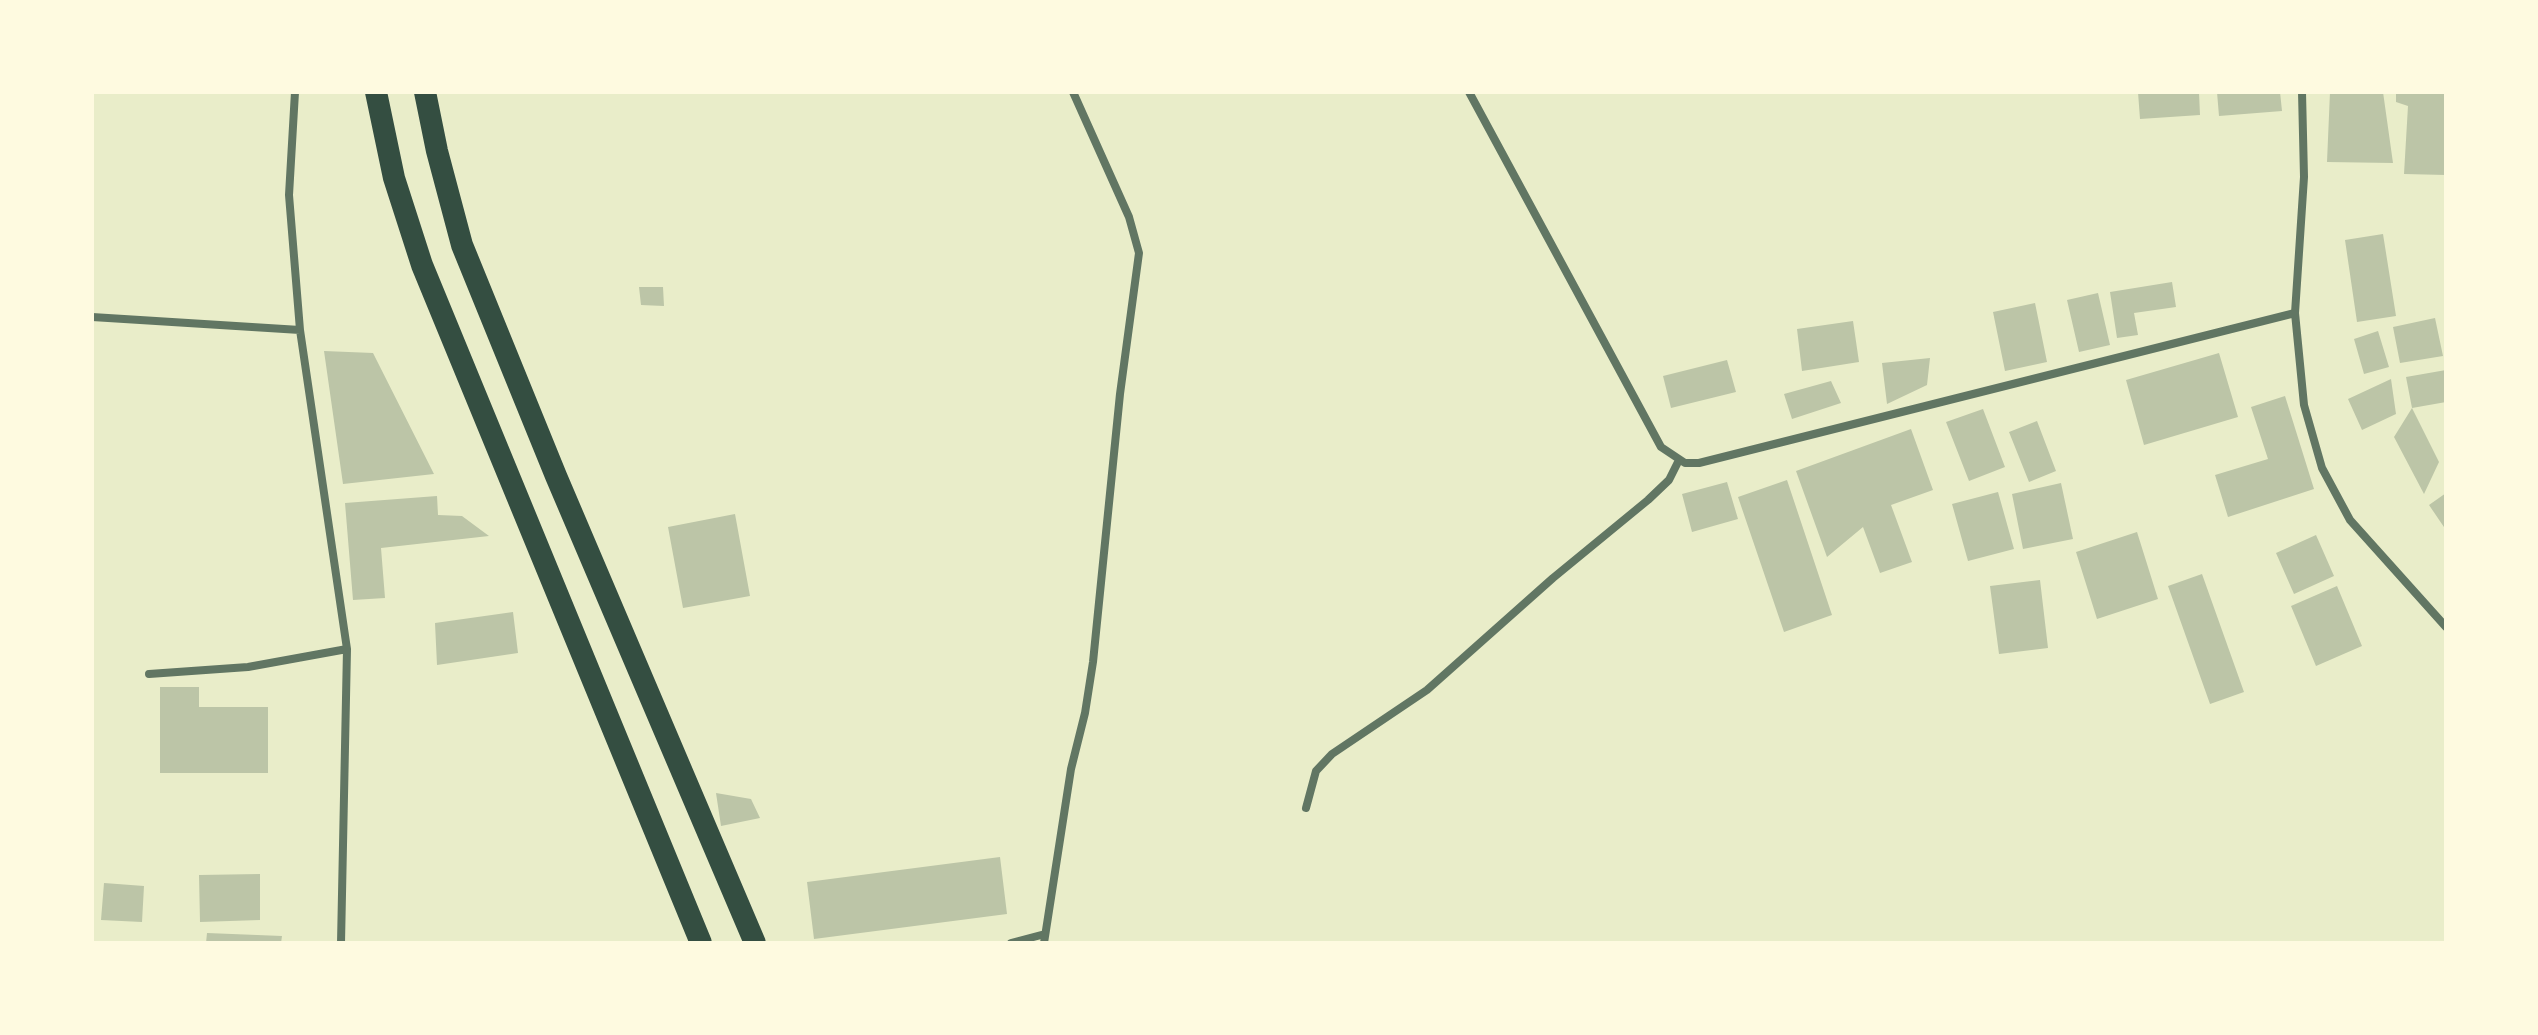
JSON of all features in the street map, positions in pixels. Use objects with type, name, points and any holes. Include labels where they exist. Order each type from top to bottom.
[{"type":"highway","points":[[376,92],[394,178],[422,265],[701,943]]},
{"type":"highway","points":[[425,92],[462,245],[556,476],[755,943]]},
{"type":"street","points":[[295,92],[289,195],[300,330],[347,649],[341,943]]},
{"type":"street","points":[[1011,943],[1045,939],[1071,769],[1085,713],[1093,662],[1120,394],[1139,253],[1129,217],[1073,92]]},
{"type":"street","points":[[1469,92],[1661,447],[1685,463],[1699,463],[2295,313]]},
{"type":"street","points":[[2302,92],[2304,177],[2295,313],[2304,405],[2322,468],[2350,520],[2446,627]]},
{"type":"street","points":[[92,317],[300,330]]},
{"type":"street","points":[[1306,808],[1316,771],[1332,754],[1427,690],[1553,578],[1648,500],[1669,480],[1679,460]]},
{"type":"street","points":[[149,674],[248,667],[347,649]]},
{"type":"building","points":[[2138,92],[2199,92],[2200,115],[2140,119]]},
{"type":"building","points":[[2217,92],[2280,92],[2282,111],[2219,116]]},
{"type":"building","points":[[2330,92],[2383,92],[2393,163],[2327,162]]},
{"type":"building","points":[[2396,92],[2446,92],[2446,175],[2404,174],[2408,106],[2396,102]]},
{"type":"building","points":[[2383,234],[2396,316],[2357,322],[2345,240]]},
{"type":"building","points":[[2172,282],[2176,307],[2134,313],[2138,335],[2117,338],[2110,292]]},
{"type":"building","points":[[639,287],[663,287],[664,306],[641,305]]},
{"type":"building","points":[[2098,293],[2110,345],[2079,352],[2067,300]]},
{"type":"building","points":[[2035,303],[2047,362],[2005,371],[1993,312]]},
{"type":"building","points":[[2435,318],[2443,356],[2400,363],[2393,327]]},
{"type":"building","points":[[1853,321],[1859,362],[1802,371],[1797,329]]},
{"type":"building","points":[[2378,331],[2389,367],[2364,374],[2354,339]]},
{"type":"building","points":[[324,351],[373,353],[434,474],[343,484]]},
{"type":"building","points":[[2219,353],[2238,417],[2144,445],[2126,380]]},
{"type":"building","points":[[1930,358],[1927,385],[1887,404],[1882,363]]},
{"type":"building","points":[[1727,360],[1736,392],[1671,408],[1663,376]]},
{"type":"building","points":[[2446,370],[2446,402],[2412,408],[2406,377]]},
{"type":"building","points":[[2391,379],[2396,414],[2362,430],[2348,399]]},
{"type":"building","points":[[1831,381],[1841,403],[1792,419],[1784,394]]},
{"type":"building","points":[[2285,396],[2314,489],[2228,517],[2215,475],[2268,459],[2251,407]]},
{"type":"building","points":[[2412,408],[2439,462],[2424,494],[2394,437]]},
{"type":"building","points":[[1983,409],[2005,467],[1969,481],[1946,422]]},
{"type":"building","points":[[2037,421],[2056,471],[2029,482],[2009,432]]},
{"type":"building","points":[[1911,429],[1933,490],[1891,505],[1912,562],[1880,573],[1863,527],[1827,557],[1796,471]]},
{"type":"building","points":[[1787,480],[1832,615],[1784,632],[1738,497]]},
{"type":"building","points":[[1727,482],[1738,519],[1692,532],[1682,494]]},
{"type":"building","points":[[2061,483],[2073,539],[2023,549],[2012,494]]},
{"type":"building","points":[[1998,492],[2014,549],[1968,561],[1952,504]]},
{"type":"building","points":[[2446,493],[2446,530],[2429,505]]},
{"type":"building","points":[[437,496],[438,515],[462,516],[489,536],[381,548],[385,598],[353,600],[345,503]]},
{"type":"building","points":[[735,514],[750,596],[683,608],[668,527]]},
{"type":"building","points":[[2137,532],[2158,599],[2097,619],[2076,552]]},
{"type":"building","points":[[2316,535],[2334,576],[2294,594],[2276,553]]},
{"type":"building","points":[[2202,574],[2244,692],[2210,704],[2168,586]]},
{"type":"building","points":[[2040,580],[2048,648],[1999,654],[1990,586]]},
{"type":"building","points":[[2337,586],[2362,646],[2316,666],[2291,606]]},
{"type":"building","points":[[513,612],[518,653],[437,665],[435,623]]},
{"type":"building","points":[[160,687],[199,687],[199,707],[268,707],[268,773],[160,773]]},
{"type":"building","points":[[716,793],[751,799],[760,818],[721,826]]},
{"type":"building","points":[[1000,857],[1007,914],[814,939],[807,882]]},
{"type":"building","points":[[260,874],[260,920],[200,922],[199,875]]},
{"type":"building","points":[[104,883],[144,886],[142,922],[101,920]]},
{"type":"building","points":[[207,933],[282,936],[281,943],[206,943]]}]
